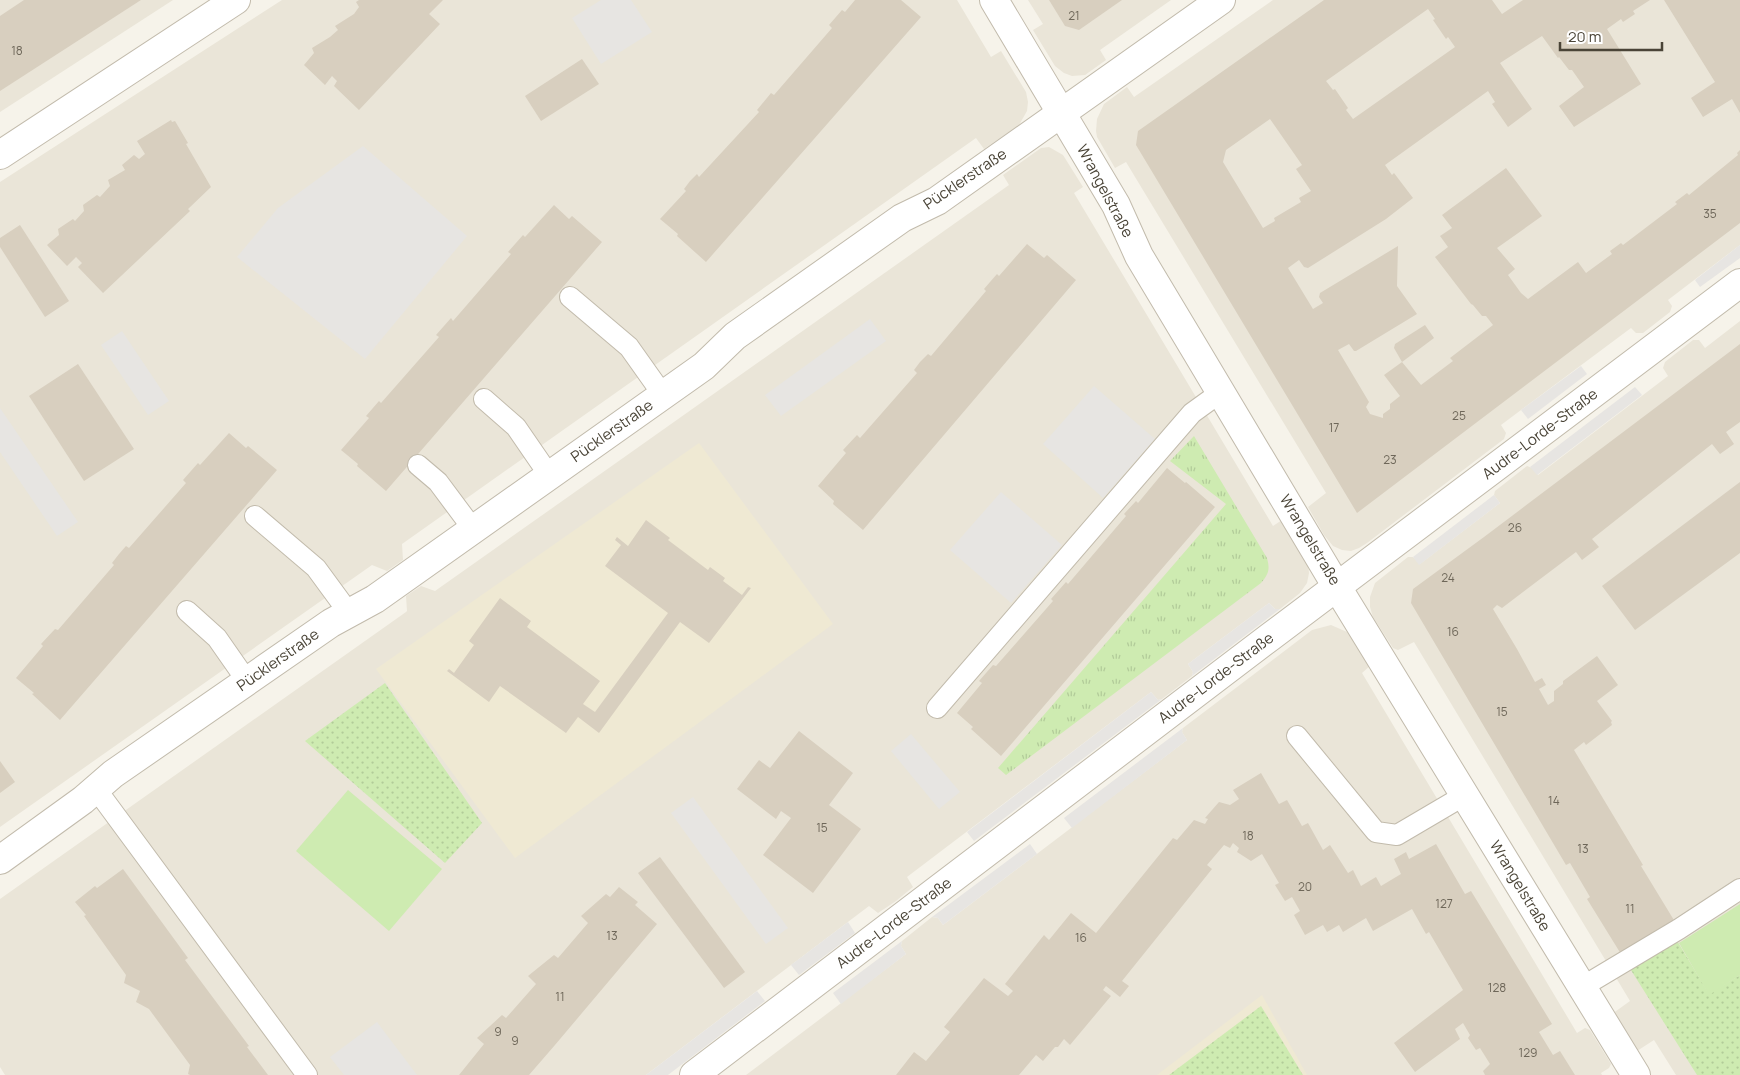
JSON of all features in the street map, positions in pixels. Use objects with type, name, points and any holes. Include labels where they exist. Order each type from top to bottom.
[{"type":"street","points":[[0,155],[236,0]]},
{"type":"street","name":"Wrangelstraße","points":[[994,0],[1116,205],[1139,256],[1220,392],[1337,587],[1636,1075]]},
{"type":"street","name":"Pücklerstraße","points":[[0,860],[83,800],[113,774],[331,623],[375,599],[704,366],[735,336],[791,296],[902,218],[937,201],[1221,0]]},
{"type":"street","name":"Audre-Lorde-Straße","points":[[694,1075],[1740,283]]},
{"type":"lane","points":[[570,297],[629,347],[663,395]]},
{"type":"lane","points":[[936,708],[1192,413],[1220,392]]},
{"type":"lane","points":[[484,399],[516,427],[549,475]]},
{"type":"lane","points":[[418,465],[438,482],[473,529]]},
{"type":"lane","points":[[256,516],[316,568],[349,613]]},
{"type":"lane","points":[[187,611],[217,638],[247,681]]},
{"type":"lane","points":[[1297,736],[1376,832],[1397,835],[1465,795]]},
{"type":"lane","points":[[96,789],[307,1075]]},
{"type":"lane","points":[[1582,987],[1740,890]]},
{"type":"shaded area","points":[[0,0],[173,0],[0,112]]},
{"type":"shaded area","points":[[282,0],[957,0],[991,57],[1001,51],[1026,92],[1027,111],[1019,125],[984,149],[976,138],[402,544],[403,560],[387,571],[372,565],[0,827],[0,182]]},
{"type":"shaded area","points":[[601,0],[631,0],[652,32],[601,64],[572,18]]},
{"type":"shaded area","points":[[1028,0],[1171,0],[1100,50],[1106,60],[1085,75],[1072,76],[1055,66],[1033,30],[1043,24]]},
{"type":"shaded area","points":[[1273,0],[1740,0],[1740,245],[1668,300],[1672,306],[1670,312],[1643,333],[1636,333],[1631,328],[1501,425],[1506,433],[1504,439],[1367,543],[1351,551],[1333,546],[1324,535],[1308,507],[1326,493],[1126,162],[1115,168],[1097,137],[1096,131],[1097,119],[1104,104],[1127,87],[1134,97]]},
{"type":"shaded area","points":[[363,146],[467,236],[365,359],[237,257],[278,208]]},
{"type":"shaded area","points":[[1049,147],[1063,155],[1083,187],[1074,193],[1273,526],[1282,520],[1308,563],[1307,583],[1300,593],[1280,609],[1275,609],[1269,603],[1188,664],[1193,672],[1192,676],[1162,699],[1158,700],[1151,692],[907,877],[913,887],[896,901],[878,913],[869,906],[646,1075],[5,1075],[0,1067],[0,899],[406,612],[406,596],[421,586],[435,591],[1009,185],[1003,175],[1041,148]]},
{"type":"shaded area","points":[[1740,245],[1740,258],[1700,287],[1695,280]]},
{"type":"shaded area","points":[[870,319],[886,341],[781,416],[765,395]]},
{"type":"shaded area","points":[[1740,321],[1740,1075],[1676,1075],[1654,1040],[1637,1051],[1612,1014],[1630,1001],[1414,642],[1398,650],[1393,648],[1373,617],[1370,597],[1375,583],[1408,557],[1413,557],[1420,564],[1500,503],[1494,495],[1495,491],[1527,466],[1532,468],[1538,475],[1668,376],[1663,368],[1665,362],[1693,340],[1699,340],[1705,348]]},
{"type":"shaded area","points":[[122,331],[169,401],[148,415],[101,345]]},
{"type":"shaded area","points":[[1581,366],[1587,374],[1528,419],[1521,410]]},
{"type":"shaded area","points":[[1094,386],[1155,439],[1103,498],[1043,444]]},
{"type":"shaded area","points":[[1635,387],[1642,395],[1537,475],[1530,467]]},
{"type":"shaded area","points":[[0,408],[78,522],[57,536],[0,452]]},
{"type":"shaded area","points":[[699,443],[833,624],[515,858],[376,669]]},
{"type":"shaded area","points":[[1001,492],[1062,545],[1011,603],[950,550]]},
{"type":"shaded area","points":[[1494,495],[1500,503],[1419,565],[1413,557]]},
{"type":"shaded area","points":[[1269,603],[1275,609],[1280,609],[1192,676],[1193,672],[1188,664]]},
{"type":"shaded area","points":[[1331,625],[1347,632],[1371,665],[1362,673],[1577,1033],[1585,1028],[1590,1030],[1611,1064],[1609,1068],[1601,1073],[1602,1075],[746,1075],[906,954],[901,946],[902,941],[932,917],[938,918],[943,925],[1187,740],[1182,732],[1183,728],[1312,630]]},
{"type":"shaded area","points":[[1151,692],[1158,700],[1162,699],[974,841],[967,832]]},
{"type":"shaded area","points":[[1183,728],[1182,732],[1187,740],[1072,828],[1064,818]]},
{"type":"shaded area","points":[[911,734],[960,792],[939,809],[891,751]]},
{"type":"shaded area","points":[[693,797],[788,928],[766,944],[671,813]]},
{"type":"shaded area","points":[[1030,844],[1037,854],[943,925],[938,918],[932,917]]},
{"type":"shaded area","points":[[848,922],[855,933],[799,975],[791,965]]},
{"type":"shaded area","points":[[902,941],[901,946],[906,954],[841,1004],[833,993]]},
{"type":"shaded area","points":[[757,991],[765,1001],[668,1075],[646,1075]]},
{"type":"shaded area","points":[[1262,995],[1307,1075],[1157,1075]]},
{"type":"shaded area","points":[[377,1022],[417,1075],[344,1075],[330,1057]]},
{"type":"green space","points":[[1194,436],[1267,558],[1269,568],[1266,577],[1261,583],[1006,775],[998,768],[1226,504],[1170,461]]},
{"type":"green space","points":[[385,683],[482,823],[445,863],[305,741]]},
{"type":"green space","points":[[348,790],[442,869],[389,931],[296,851]]},
{"type":"green space","points":[[1740,904],[1740,975],[1709,995],[1679,943]]},
{"type":"green space","points":[[1676,939],[1709,994],[1740,975],[1740,1075],[1697,1075],[1629,967]]},
{"type":"green space","points":[[1261,1006],[1303,1075],[1169,1075]]},
{"type":"building","points":[[24,0],[141,0],[0,91],[0,16]]},
{"type":"building","points":[[359,0],[443,0],[429,14],[440,24],[359,110],[334,86],[337,81],[332,76],[325,85],[304,65],[314,53],[312,48],[330,37],[338,30],[335,26],[354,14],[359,7],[356,2]]},
{"type":"building","points":[[855,0],[901,0],[921,17],[706,262],[660,219],[686,191],[684,189],[690,181],[697,174],[699,177],[759,112],[757,110],[771,93],[774,95],[832,28],[829,25],[842,10],[845,12]]},
{"type":"building","points":[[1049,0],[1122,0],[1079,30],[1065,26]]},
{"type":"building","points":[[1324,0],[1492,0],[1502,14],[1523,0],[1650,0],[1633,11],[1635,14],[1623,22],[1621,19],[1607,29],[1641,84],[1574,127],[1559,106],[1584,87],[1572,70],[1569,70],[1558,58],[1542,36],[1500,63],[1532,109],[1508,127],[1492,104],[1495,102],[1488,91],[1385,165],[1392,175],[1394,173],[1413,198],[1386,219],[1308,268],[1304,267],[1299,260],[1288,268],[1313,309],[1323,303],[1319,297],[1320,293],[1398,246],[1397,286],[1417,314],[1356,351],[1349,344],[1338,350],[1369,402],[1366,407],[1370,414],[1383,418],[1383,414],[1390,409],[1390,404],[1400,396],[1384,375],[1402,362],[1421,385],[1453,361],[1450,358],[1493,325],[1486,316],[1482,316],[1471,304],[1435,257],[1448,247],[1440,236],[1452,228],[1442,215],[1506,168],[1542,216],[1497,248],[1515,269],[1508,275],[1521,293],[1528,299],[1578,262],[1586,273],[1612,254],[1610,251],[1621,243],[1623,245],[1677,204],[1675,202],[1687,193],[1689,195],[1738,155],[1737,153],[1740,150],[1740,223],[1357,513],[1136,145],[1138,131]],"holes":[[[1428,9],[1446,39],[1448,37],[1455,47],[1353,119],[1335,89],[1333,90],[1326,81]],[[1270,119],[1302,165],[1296,169],[1311,191],[1299,198],[1301,202],[1274,218],[1275,221],[1263,228],[1223,162],[1226,150]]]},
{"type":"building","points":[[1664,0],[1740,0],[1740,113],[1732,99],[1703,117],[1691,98],[1715,82]]},
{"type":"building","points":[[582,59],[599,84],[541,121],[525,96]]},
{"type":"building","points":[[171,120],[172,122],[175,121],[211,187],[188,209],[190,211],[103,293],[78,267],[82,263],[76,257],[67,266],[47,245],[59,235],[58,229],[73,219],[75,221],[84,211],[83,205],[97,195],[100,197],[110,186],[108,180],[125,170],[122,165],[134,155],[139,159],[145,154],[137,141]]},
{"type":"building","points":[[554,205],[569,219],[572,216],[602,242],[386,491],[341,450],[369,418],[366,416],[379,401],[381,403],[439,337],[436,335],[451,318],[453,321],[511,254],[508,252],[523,235],[525,237]]},
{"type":"building","points":[[20,225],[69,301],[45,317],[0,247],[0,238]]},
{"type":"building","points":[[1027,244],[1044,258],[1047,255],[1076,280],[863,530],[833,504],[834,501],[818,486],[846,453],[843,450],[857,435],[860,438],[917,373],[914,370],[920,362],[928,354],[931,356],[986,291],[984,289],[990,282],[997,274],[999,276]]},
{"type":"building","points":[[1425,325],[1434,338],[1402,362],[1394,348],[1395,344]]},
{"type":"building","points":[[1740,344],[1740,422],[1726,432],[1734,444],[1720,454],[1712,444],[1592,539],[1599,547],[1582,560],[1576,552],[1502,608],[1497,605],[1493,609],[1535,682],[1542,678],[1546,685],[1539,689],[1548,705],[1554,701],[1554,691],[1563,684],[1563,681],[1597,656],[1618,685],[1597,701],[1612,721],[1612,725],[1586,745],[1584,742],[1574,750],[1683,935],[1629,967],[1587,899],[1590,897],[1570,863],[1566,865],[1411,603],[1413,589]]},
{"type":"building","points":[[78,364],[134,449],[84,481],[29,396]]},
{"type":"building","points":[[229,433],[246,448],[248,446],[277,470],[60,720],[32,694],[34,693],[16,678],[43,646],[41,644],[55,629],[58,630],[114,565],[112,563],[119,554],[126,546],[129,548],[186,483],[183,480],[198,463],[200,465]]},
{"type":"building","points":[[1167,468],[1215,507],[1001,756],[971,729],[973,727],[957,713],[982,683],[979,681],[993,665],[996,666],[1053,601],[1051,599],[1066,582],[1068,584],[1126,516],[1124,514],[1136,501],[1138,503]]},
{"type":"building","points":[[1740,482],[1740,553],[1635,630],[1602,586]]},
{"type":"building","points":[[646,520],[670,538],[668,540],[708,570],[710,567],[725,578],[723,581],[742,595],[748,587],[751,588],[709,643],[680,622],[599,733],[578,717],[566,733],[500,686],[489,702],[447,671],[449,669],[454,673],[474,645],[469,641],[500,598],[531,621],[527,627],[600,681],[583,704],[595,712],[668,613],[605,566],[621,545],[615,540],[617,537],[628,546]]},
{"type":"building","points":[[799,731],[853,773],[829,805],[861,829],[813,893],[763,855],[791,818],[781,811],[776,819],[737,789],[759,760],[770,768]]},
{"type":"building","points":[[0,761],[15,782],[0,793]]},
{"type":"building","points":[[1261,773],[1279,804],[1287,800],[1302,826],[1308,823],[1323,850],[1330,845],[1348,873],[1353,870],[1361,886],[1376,877],[1381,886],[1401,874],[1394,859],[1406,852],[1409,859],[1436,844],[1465,894],[1471,891],[1552,1024],[1539,1032],[1553,1055],[1560,1051],[1575,1075],[1485,1075],[1483,1071],[1490,1064],[1480,1048],[1476,1050],[1468,1038],[1470,1035],[1463,1023],[1455,1029],[1460,1039],[1415,1072],[1394,1043],[1463,990],[1429,932],[1426,934],[1412,909],[1373,931],[1366,918],[1343,932],[1339,925],[1327,932],[1323,925],[1305,935],[1294,915],[1300,911],[1292,897],[1285,901],[1275,885],[1279,883],[1262,854],[1251,861],[1237,852],[1239,848],[1233,843],[1230,848],[1224,845],[1207,865],[1212,869],[1122,981],[1129,986],[1120,997],[1106,986],[1103,990],[1111,996],[1070,1045],[1064,1039],[1043,1061],[1036,1055],[1019,1075],[896,1075],[914,1052],[926,1061],[950,1032],[944,1027],[984,978],[1008,996],[1013,991],[1005,984],[1044,935],[1049,940],[1071,913],[1096,933],[1173,838],[1177,840],[1194,820],[1205,824],[1208,819],[1205,818],[1219,802],[1230,805],[1239,799],[1233,790]]},
{"type":"building","points":[[660,857],[745,972],[724,988],[638,873]]},
{"type":"building","points":[[123,869],[188,958],[185,960],[249,1046],[247,1047],[268,1075],[188,1074],[190,1065],[149,1009],[136,1002],[140,991],[124,983],[126,975],[84,916],[86,915],[75,902],[95,886],[97,888]]},
{"type":"building","points":[[619,887],[638,902],[635,905],[657,924],[555,1045],[529,1075],[459,1075],[484,1044],[477,1038],[502,1015],[506,1018],[536,984],[528,976],[554,955],[558,958],[588,923],[581,916],[606,894],[610,897]]}]
